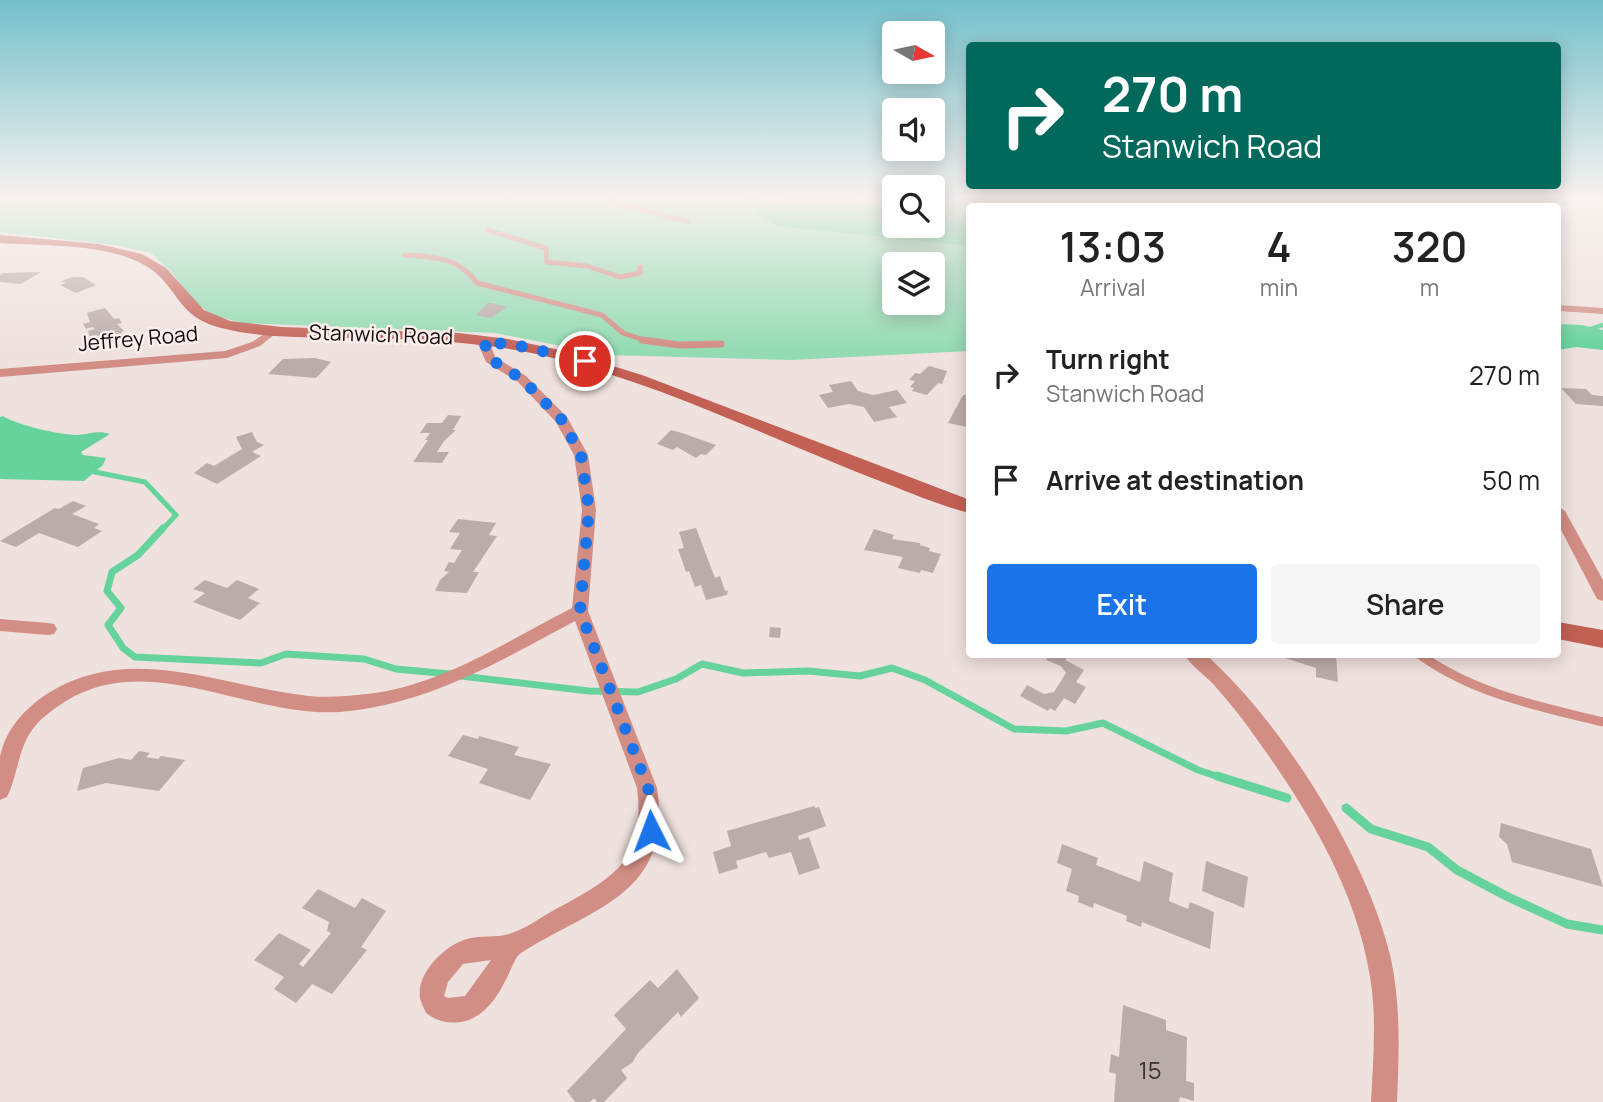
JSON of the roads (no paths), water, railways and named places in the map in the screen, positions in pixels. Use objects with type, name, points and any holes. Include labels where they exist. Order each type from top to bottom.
[{"type":"street","name":"Stanwich Road","points":[[94,248],[136,257],[157,268],[184,302],[201,315],[230,326],[273,331],[424,336],[484,341],[549,352],[618,371],[966,505]]},
{"type":"street","points":[[1561,309],[1603,311]]},
{"type":"street","name":"Jeffrey Road","points":[[0,373],[227,354],[256,344],[273,331]]},
{"type":"street","points":[[484,341],[490,359],[522,379],[562,420],[581,455],[589,510],[580,611],[653,812],[645,851],[635,867],[592,903],[510,946]]},
{"type":"street","points":[[1561,517],[1603,595]]},
{"type":"street","points":[[0,791],[8,762],[22,729],[37,711],[76,684],[126,675],[167,676],[310,704],[371,701],[401,695],[445,677],[580,611]]},
{"type":"street","points":[[0,625],[48,629]]},
{"type":"street","points":[[1561,632],[1603,639]]},
{"type":"street","points":[[1197,658],[1259,725],[1328,827],[1352,875],[1373,938],[1384,990],[1384,1102]]},
{"type":"lane","points":[[545,248],[547,262],[587,266],[607,275],[624,278],[636,276],[640,273],[640,267]]},
{"type":"lane","points":[[405,255],[444,258],[468,270],[477,284],[602,315],[613,328],[640,338],[682,346],[722,344]]},
{"type":"lane","points":[[1425,658],[1466,682],[1517,700],[1603,722]]},
{"type":"waterway","points":[[1588,330],[1603,325]]},
{"type":"waterway","points":[[90,471],[145,482],[176,515],[162,530]]},
{"type":"waterway","points":[[163,528],[138,555],[112,572],[107,591],[121,608],[108,625],[123,648],[135,657],[261,663],[286,654],[364,659],[396,669],[450,674]]},
{"type":"waterway","points":[[461,676],[589,691],[638,692],[676,679],[702,664],[743,673],[808,671],[860,676],[892,668],[925,680],[1014,729],[1066,731],[1103,723],[1198,770],[1222,778]]},
{"type":"waterway","points":[[1217,776],[1287,798]]},
{"type":"waterway","points":[[1346,808],[1371,829],[1428,847],[1457,870],[1508,897],[1567,924],[1603,930]]}]
